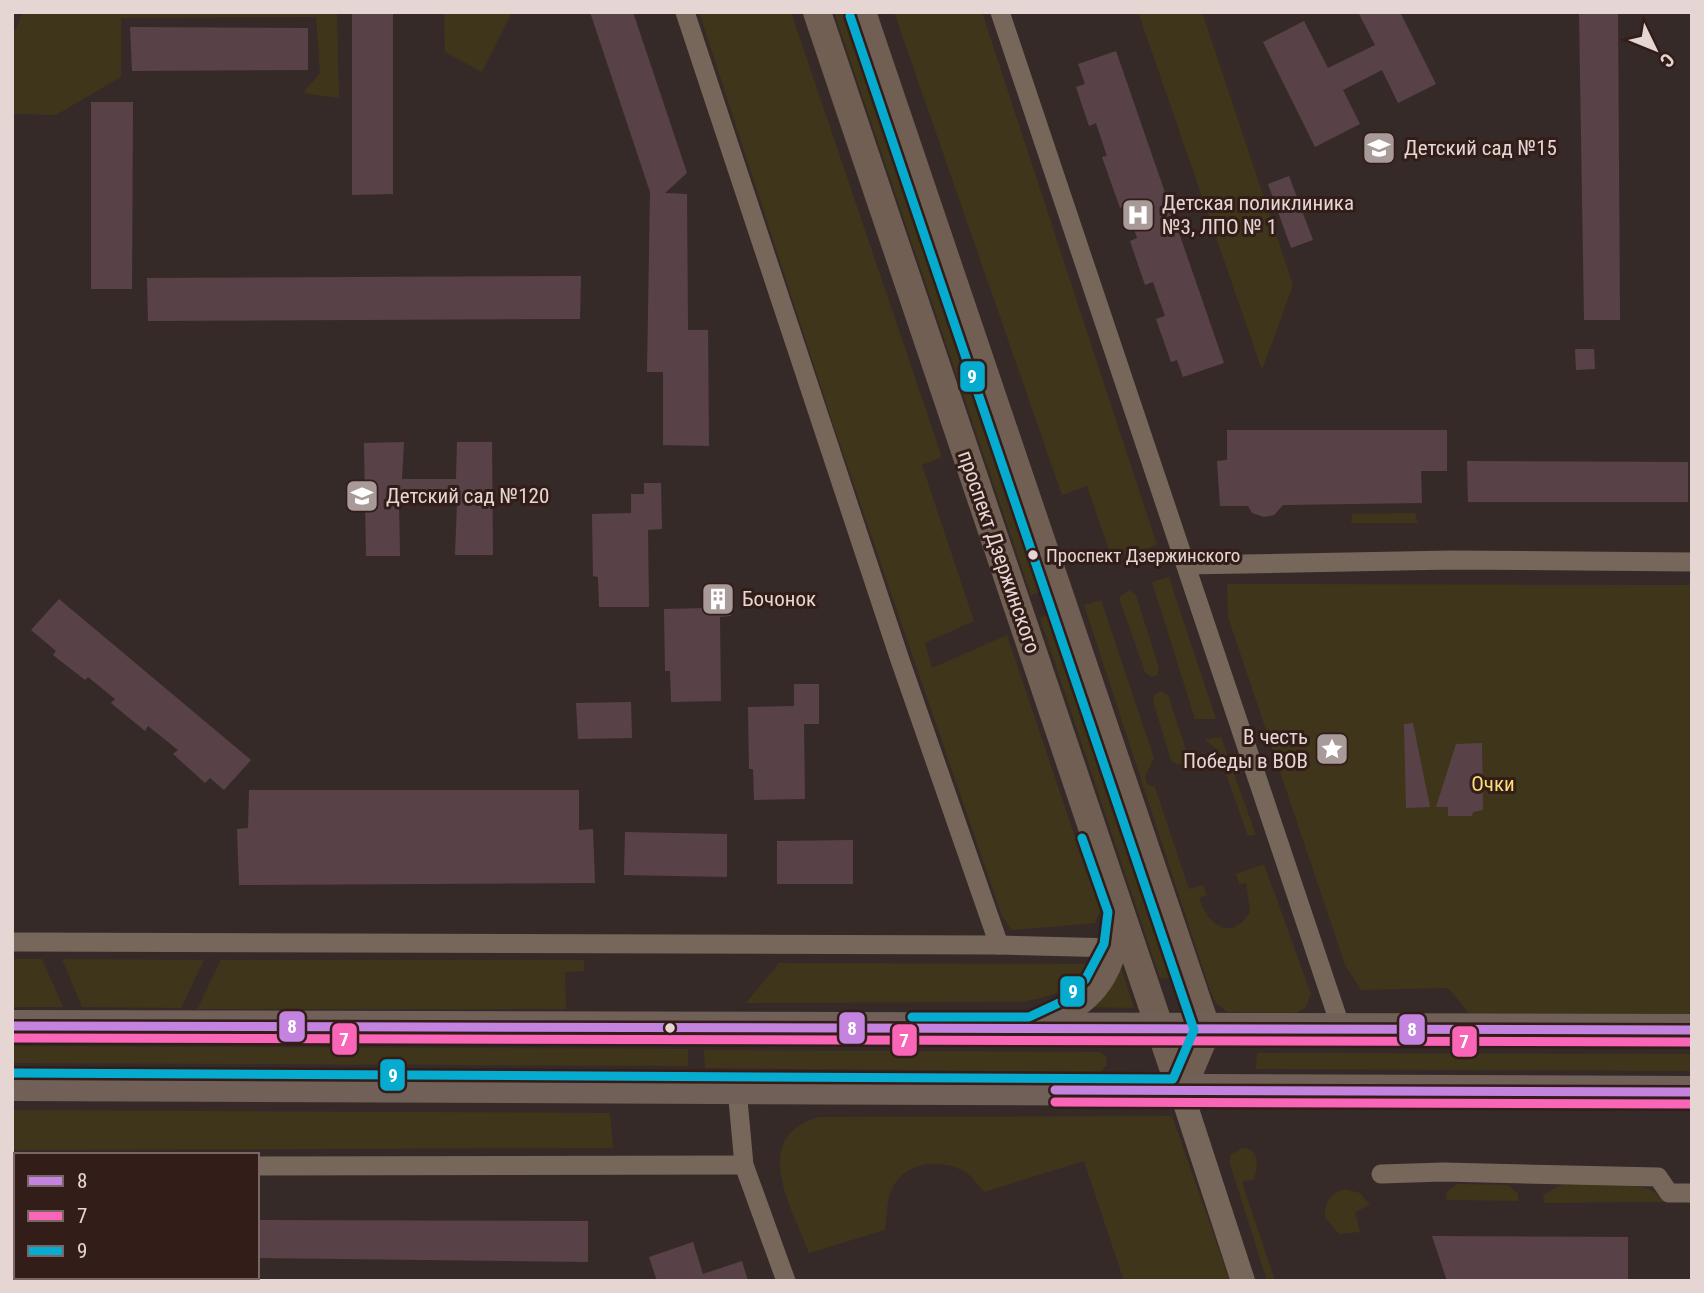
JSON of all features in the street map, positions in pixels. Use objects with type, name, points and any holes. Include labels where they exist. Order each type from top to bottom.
[{"type":"main road","name":"проспект Дзержинского","points":[[817,12],[1181,1091]]},
{"type":"main road","name":"проспект Дзержинского","points":[[862,12],[1207,1030]]},
{"type":"main road","points":[[1032,1029],[1068,1012],[1095,988],[1116,948],[1120,911]]},
{"type":"main road","points":[[12,1026],[1692,1030]]},
{"type":"main road","points":[[1181,1091],[1207,1030]]},
{"type":"main road","points":[[12,1085],[1692,1092]]},
{"type":"street","points":[[685,12],[900,660],[999,945]]},
{"type":"street","points":[[1000,12],[1341,1028]]},
{"type":"street","points":[[1186,565],[1451,561],[1692,562]]},
{"type":"street","points":[[12,942],[999,945],[1116,948]]},
{"type":"street","points":[[737,1089],[744,1166],[786,1281]]},
{"type":"street","name":"проспект Дзержинского","points":[[1181,1091],[1243,1281]]},
{"type":"street","points":[[259,1166],[744,1166]]},
{"type":"street","points":[[1381,1174],[1443,1172],[1658,1177],[1669,1193],[1692,1193]]},
{"type":"green space","points":[[22,12],[337,12],[339,98],[303,93],[320,73],[316,17],[121,18],[121,77],[56,115],[12,114],[12,31],[16,30]]},
{"type":"green space","points":[[444,12],[512,12],[482,72],[445,52]]},
{"type":"green space","points":[[699,12],[791,12],[942,457],[922,465],[974,621],[925,643],[932,668],[1007,635],[1100,911],[1095,923],[1012,930],[1002,916],[833,424]]},
{"type":"green space","points":[[834,12],[844,12],[1040,592],[1031,595]]},
{"type":"green space","points":[[894,12],[982,12],[1157,545],[1112,559],[1087,486],[1062,495]]},
{"type":"green space","points":[[1138,12],[1202,12],[1293,285],[1262,370]]},
{"type":"green space","points":[[1415,513],[1418,523],[1351,523],[1352,514]]},
{"type":"green space","points":[[1169,577],[1216,719],[1195,719],[1152,582]]},
{"type":"green space","name":"Очки","points":[[1227,584],[1692,585],[1692,1014],[1469,1013],[1448,988],[1361,990],[1345,965],[1228,617]]},
{"type":"green space","points":[[1129,590],[1136,595],[1159,668],[1157,675],[1151,677],[1145,672],[1119,598]]},
{"type":"green space","points":[[1101,600],[1154,758],[1145,777],[1147,784],[1155,787],[1189,889],[1203,885],[1207,895],[1199,898],[1208,916],[1221,927],[1235,927],[1250,912],[1246,883],[1239,884],[1236,874],[1264,864],[1311,994],[1306,1007],[1296,1013],[1227,1012],[1216,1003],[1084,605]]},
{"type":"green space","points":[[1048,615],[1170,974],[1168,979],[1160,978],[1040,618]]},
{"type":"green space","points":[[1161,691],[1168,695],[1188,756],[1184,763],[1171,761],[1153,701],[1155,694]]},
{"type":"green space","points":[[1221,737],[1256,835],[1248,836],[1218,751],[1205,739]]},
{"type":"green space","points":[[12,959],[42,959],[63,1007],[12,1007]]},
{"type":"green space","points":[[62,959],[204,960],[181,1008],[82,1007]]},
{"type":"green space","points":[[221,960],[584,960],[584,971],[565,972],[566,1009],[197,1009]]},
{"type":"green space","points":[[779,963],[1088,964],[1074,981],[1059,992],[1020,1002],[746,1003]]},
{"type":"green space","points":[[1121,967],[1134,1008],[1086,1007]]},
{"type":"green space","points":[[12,1046],[688,1049],[688,1066],[12,1063]]},
{"type":"green space","points":[[704,1050],[1101,1052],[1106,1057],[1107,1065],[1100,1072],[705,1068]]},
{"type":"green space","points":[[1257,1053],[1692,1054],[1692,1071],[1256,1069]]},
{"type":"green space","points":[[12,1110],[610,1113],[613,1148],[12,1150]]},
{"type":"green space","points":[[1172,1116],[1230,1281],[1124,1281],[1084,1161],[984,1192],[970,1176],[956,1168],[936,1164],[915,1167],[899,1178],[893,1187],[885,1230],[809,1253],[781,1175],[780,1157],[785,1140],[797,1127],[819,1117]]},
{"type":"green space","points":[[1242,1148],[1255,1154],[1254,1179],[1242,1182],[1275,1281],[1267,1281],[1230,1164],[1230,1155]]},
{"type":"green space","points":[[1457,1184],[1508,1185],[1518,1194],[1518,1201],[1447,1200],[1446,1192]]},
{"type":"green space","points":[[1561,1185],[1632,1185],[1645,1188],[1665,1202],[1544,1203],[1543,1195]]},
{"type":"green space","points":[[1345,1189],[1360,1193],[1370,1205],[1355,1212],[1360,1232],[1339,1234],[1325,1217],[1329,1199]]},
{"type":"building","points":[[352,12],[393,12],[393,194],[352,195]]},
{"type":"building","points":[[590,12],[633,12],[687,173],[665,193],[687,194],[688,330],[708,330],[709,446],[663,445],[663,372],[647,372],[650,192]]},
{"type":"building","points":[[1358,12],[1400,12],[1436,84],[1398,103],[1382,70],[1343,90],[1360,124],[1315,147],[1263,42],[1304,21],[1328,68],[1375,45]]},
{"type":"building","points":[[1579,12],[1618,12],[1620,320],[1584,320]]},
{"type":"building","points":[[130,27],[308,28],[308,70],[132,71]]},
{"type":"building","points":[[1116,51],[1224,363],[1183,377],[1177,360],[1171,362],[1156,319],[1165,316],[1153,282],[1145,285],[1130,241],[1137,238],[1126,206],[1120,208],[1102,157],[1107,156],[1096,123],[1089,126],[1076,87],[1085,84],[1078,64]]},
{"type":"building","points":[[91,102],[133,102],[132,289],[91,289]]},
{"type":"building","points":[[1289,176],[1313,240],[1291,248],[1268,184]]},
{"type":"building","points":[[581,276],[580,319],[148,321],[147,278]]},
{"type":"building","points":[[1575,349],[1594,349],[1595,369],[1576,370]]},
{"type":"building","points":[[1227,430],[1447,430],[1447,471],[1421,471],[1422,503],[1283,505],[1274,515],[1264,517],[1252,513],[1248,506],[1220,506],[1217,461],[1227,460]]},
{"type":"building","points":[[404,442],[402,479],[456,479],[457,442],[492,442],[493,555],[455,555],[457,504],[399,502],[400,556],[366,556],[364,443]]},
{"type":"building","points":[[1467,461],[1688,462],[1688,502],[1468,502]]},
{"type":"building","points":[[644,483],[661,483],[662,529],[648,530],[649,607],[599,607],[598,577],[593,576],[592,514],[631,513],[631,494],[644,494]]},
{"type":"building","points":[[729,588],[731,616],[720,617],[721,701],[671,702],[670,671],[665,671],[664,609],[706,608],[705,590]]},
{"type":"building","points":[[59,599],[251,760],[224,790],[210,778],[205,783],[173,754],[178,750],[148,726],[145,731],[111,703],[115,699],[88,677],[85,680],[53,655],[56,651],[31,630]]},
{"type":"building","points":[[794,684],[819,684],[819,724],[804,724],[805,799],[754,800],[753,769],[749,769],[748,707],[794,706]]},
{"type":"building","points":[[631,702],[632,738],[578,739],[576,703]]},
{"type":"building","points":[[1413,723],[1430,807],[1406,808],[1404,724]]},
{"type":"building","points":[[1482,743],[1483,810],[1473,812],[1472,816],[1448,816],[1448,807],[1436,807],[1456,744]]},
{"type":"building","points":[[249,790],[579,790],[579,830],[593,829],[595,883],[239,885],[237,829],[248,828]]},
{"type":"building","points":[[625,832],[727,834],[727,877],[624,875]]},
{"type":"building","points":[[853,840],[853,884],[777,884],[777,841]]},
{"type":"building","points":[[259,1220],[588,1221],[588,1262],[259,1258]]},
{"type":"building","points":[[1432,1236],[1628,1237],[1628,1281],[1447,1281]]},
{"type":"building","points":[[693,1242],[703,1274],[742,1261],[748,1281],[657,1281],[649,1257]]},
{"type":"transit line","name":"9","points":[[12,1073],[1173,1079],[1194,1030],[850,16]]},
{"type":"transit line","name":"9","points":[[912,1017],[1029,1017],[1061,1002],[1085,980],[1104,944],[1108,912],[1082,838]]},
{"type":"transit line","name":"8","points":[[12,1026],[1692,1030]]},
{"type":"transit line","name":"7","points":[[12,1038],[1692,1042]]},
{"type":"transit line","name":"8","points":[[1055,1090],[1692,1092]]},
{"type":"transit line","name":"7","points":[[1055,1102],[1692,1104]]},
{"type":"place","name":"Детский сад №15","points":[[1379,148]]},
{"type":"place","name":"Детская поликлиника №3, ЛПО № 1","points":[[1138,215]]},
{"type":"place","name":"Детский сад №120","points":[[362,496]]},
{"type":"place","name":"Проспект Дзержинского","points":[[1033,555]]},
{"type":"place","name":"Бочонок","points":[[718,599]]},
{"type":"place","name":"В честь Победы в ВОВ","points":[[1332,749]]}]
